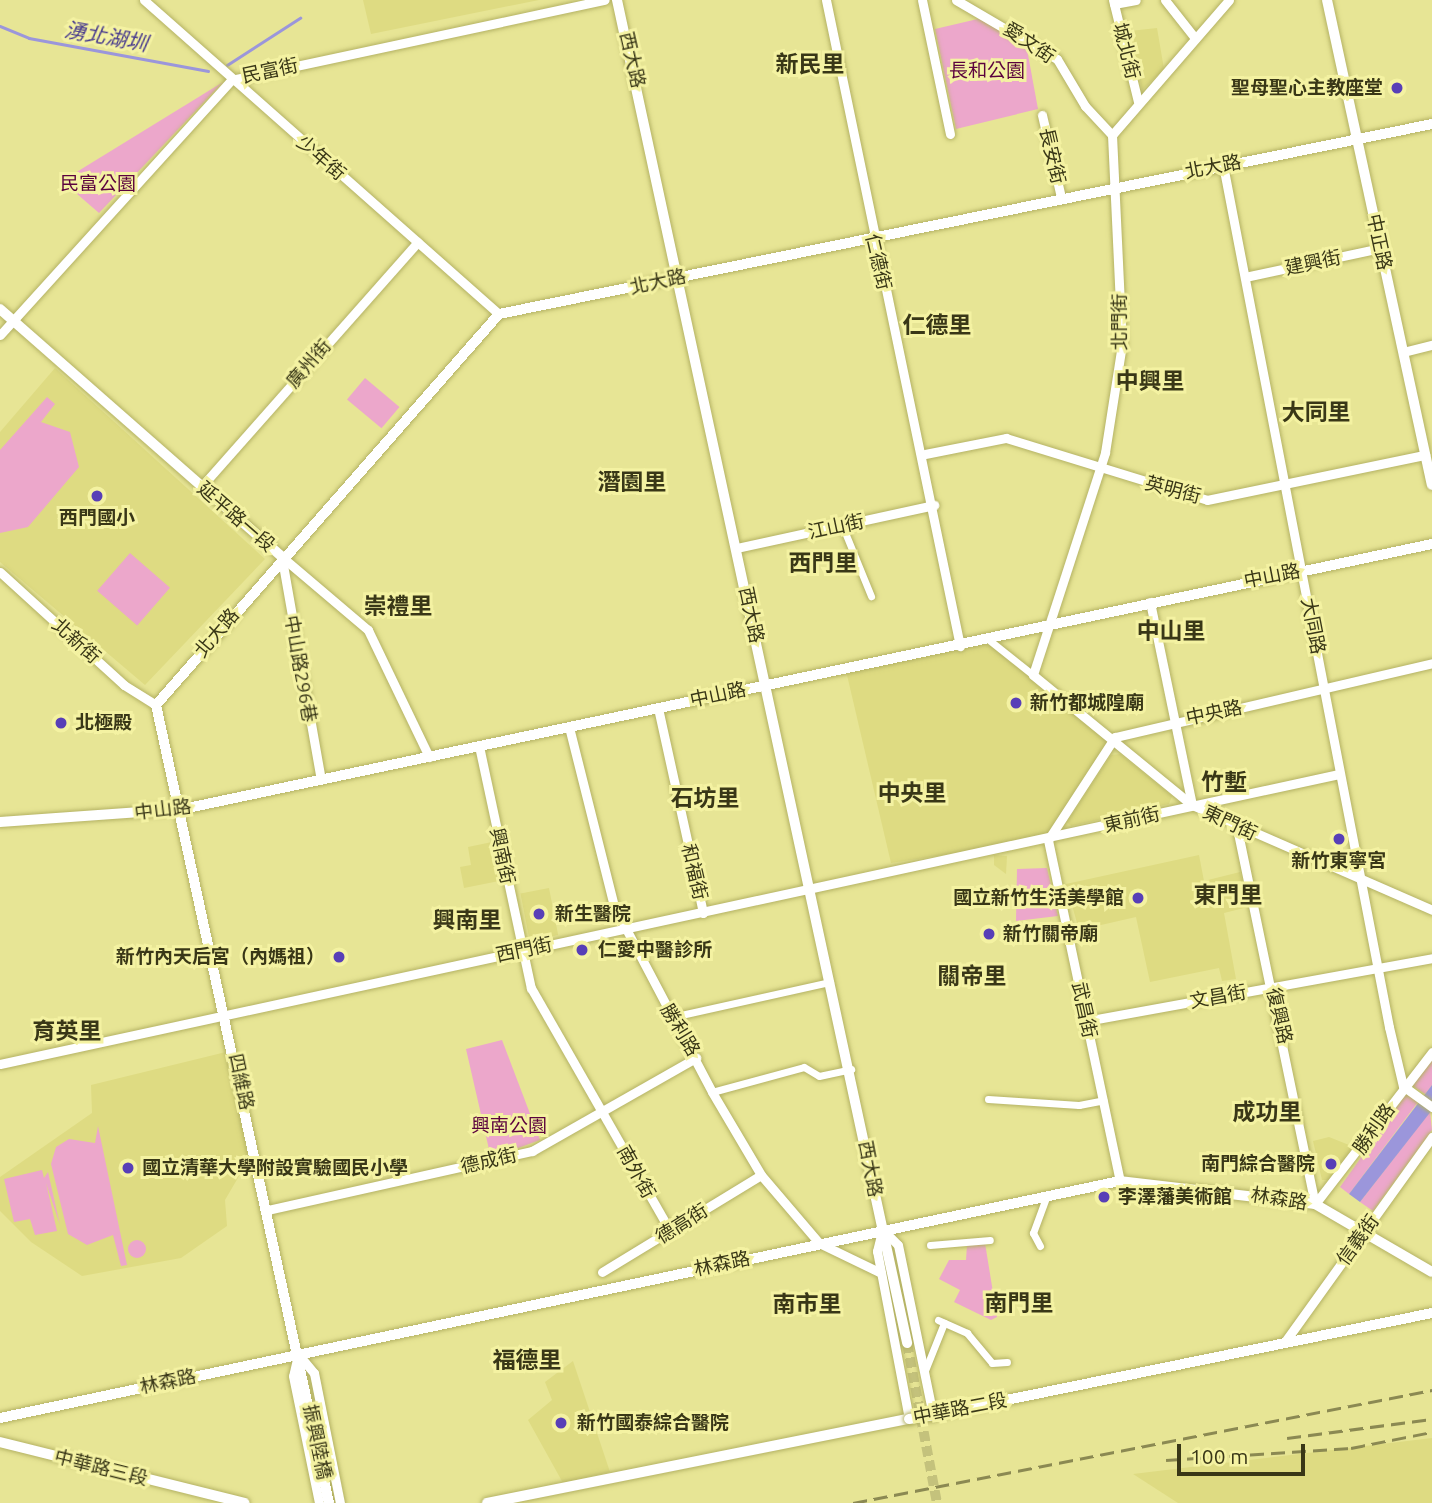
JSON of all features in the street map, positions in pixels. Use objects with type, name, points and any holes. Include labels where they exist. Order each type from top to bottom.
[{"type":"street","name":"少年街","points":[[144,0],[230,80],[499,314]]},
{"type":"street","name":"民富街","points":[[0,335],[230,80],[605,0]]},
{"type":"street","name":"西大路","points":[[617,0],[680,277],[907,1343]]},
{"type":"street","name":"仁德街","points":[[826,0],[872,237],[925,454],[960,646]]},
{"type":"street","points":[[922,0],[950,134]]},
{"type":"street","name":"愛文街","points":[[956,0],[1057,59],[1085,106],[1112,135]]},
{"type":"street","points":[[1114,2],[1136,0]]},
{"type":"street","points":[[1165,0],[1195,37]]},
{"type":"street","points":[[1112,135],[1229,0]]},
{"type":"street","name":"中正路","points":[[1327,0],[1432,485]]},
{"type":"street","name":"城北街","points":[[1114,2],[1138,102]]},
{"type":"street","name":"長安街","points":[[1042,114],[1061,197]]},
{"type":"street","name":"北大路","points":[[156,705],[282,557],[499,314],[1061,197],[1432,124]]},
{"type":"street","name":"北門街","points":[[1033,675],[1100,469],[1122,344],[1117,187],[1112,135]]},
{"type":"street","name":"大同路","points":[[1223,165],[1326,689],[1339,774],[1403,1086]]},
{"type":"street","name":"廣州街","points":[[201,486],[418,242]]},
{"type":"street","name":"建興街","points":[[1245,277],[1380,248]]},
{"type":"street","name":"延平路一段","points":[[0,309],[368,630],[429,757]]},
{"type":"street","points":[[1403,352],[1432,345]]},
{"type":"street","name":"英明街","points":[[925,454],[1006,438],[1206,500],[1425,454]]},
{"type":"street","name":"江山街","points":[[737,548],[934,505]]},
{"type":"street","points":[[842,525],[871,596]]},
{"type":"street","name":"中山路","points":[[0,822],[183,809],[1432,544]]},
{"type":"street","name":"中山路296巷","points":[[282,557],[320,780]]},
{"type":"street","name":"北新街","points":[[0,572],[124,685],[156,705]]},
{"type":"street","points":[[1150,602],[1192,806]]},
{"type":"street","name":"東門街","points":[[989,640],[1115,737],[1192,806],[1237,828],[1432,910]]},
{"type":"street","name":"中央路","points":[[1115,737],[1432,663]]},
{"type":"street","points":[[156,705],[183,809]]},
{"type":"street","name":"和福街","points":[[658,708],[703,913]]},
{"type":"street","name":"勝利路","points":[[569,727],[624,928],[712,1092],[761,1175],[819,1243],[881,1273]]},
{"type":"street","points":[[1048,840],[1115,737]]},
{"type":"street","name":"興南街","points":[[479,746],[531,988],[603,1113]]},
{"type":"street","name":"東前街","points":[[1048,840],[1339,774]]},
{"type":"street","name":"四維路","points":[[183,809],[304,1381]]},
{"type":"street","name":"復興路","points":[[1237,828],[1273,987],[1315,1204]]},
{"type":"street","name":"西門街","points":[[0,1065],[226,1013],[1048,840]]},
{"type":"street","name":"武昌街","points":[[1048,840],[1120,1181]]},
{"type":"street","name":"文昌街","points":[[1086,1021],[1432,958]]},
{"type":"street","points":[[672,1017],[830,982]]},
{"type":"street","name":"勝利路","points":[[1315,1204],[1403,1086],[1432,1052]]},
{"type":"street","name":"德成街","points":[[268,1210],[532,1151],[696,1058]]},
{"type":"street","points":[[712,1092],[804,1067],[819,1076],[850,1069]]},
{"type":"street","points":[[1403,1086],[1432,1107]]},
{"type":"street","points":[[988,1099],[1079,1105],[1104,1100]]},
{"type":"street","name":"南外街","points":[[603,1113],[670,1231]]},
{"type":"street","name":"信義街","points":[[1284,1343],[1432,1137]]},
{"type":"street","name":"德高街","points":[[602,1272],[761,1175]]},
{"type":"street","name":"林森路","points":[[0,1418],[883,1229],[1120,1181],[1315,1204],[1432,1272]]},
{"type":"street","points":[[1040,1246],[1032,1233],[1047,1195]]},
{"type":"street","name":"西大路","points":[[883,1229],[881,1273],[909,1419]]},
{"type":"street","name":"西大路","points":[[883,1229],[898,1245],[933,1415]]},
{"type":"street","points":[[930,1245],[990,1240]]},
{"type":"street","name":"中華路二段","points":[[487,1503],[1432,1313]]},
{"type":"street","points":[[924,1373],[941,1322],[967,1334],[992,1363],[1007,1362]]},
{"type":"street","name":"四維路","points":[[298,1354],[293,1377],[319,1503]]},
{"type":"street","name":"四維路","points":[[298,1354],[314,1373],[340,1503]]},
{"type":"street","name":"振興陸橋","points":[[304,1381],[329,1503]]},
{"type":"street","name":"中華路三段","points":[[0,1442],[244,1503]]},
{"type":"shaded area","points":[[363,0],[539,0],[371,34]]},
{"type":"shaded area","points":[[1157,28],[1164,69],[1142,90],[1130,31]]},
{"type":"shaded area","name":"西門國小","points":[[55,368],[265,559],[145,685],[0,562],[0,432]]},
{"type":"shaded area","points":[[989,640],[1113,737],[1048,839],[891,863],[847,675],[858,667]]},
{"type":"shaded area","points":[[1120,754],[1172,796],[1169,804],[1071,826],[1067,822],[1111,755]]},
{"type":"shaded area","points":[[492,842],[499,881],[464,888],[460,867],[471,865],[468,847]]},
{"type":"shaded area","points":[[994,855],[1007,856],[1006,874],[994,865]]},
{"type":"shaded area","points":[[1199,855],[1204,881],[1240,872],[1248,907],[1224,913],[1236,979],[1222,981],[1219,968],[1150,982],[1136,917],[1079,930],[1066,884]]},
{"type":"shaded area","name":"新生醫院","points":[[549,888],[558,935],[530,941],[521,894]]},
{"type":"shaded area","name":"國立清華大學附設實驗國民小學","points":[[226,1052],[249,1159],[225,1200],[227,1226],[181,1258],[82,1276],[31,1242],[0,1211],[0,1177],[92,1113],[91,1085]]},
{"type":"shaded area","points":[[1432,1085],[1432,1110],[1360,1202],[1349,1194]]},
{"type":"shaded area","name":"南門綜合醫院","points":[[1329,1137],[1354,1147],[1332,1180],[1322,1180],[1313,1141]]},
{"type":"shaded area","name":"新竹國泰綜合醫院","points":[[573,1361],[610,1472],[563,1483],[528,1420],[552,1400],[545,1382]]},
{"type":"shaded area","points":[[1432,1438],[1432,1503],[1178,1503],[1133,1474]]},
{"type":"green space","name":"長和公園","points":[[982,18],[1026,44],[1038,109],[956,129],[935,29]]},
{"type":"green space","name":"民富公園","points":[[223,82],[99,213],[62,181]]},
{"type":"green space","points":[[365,378],[399,407],[381,428],[347,399]]},
{"type":"green space","points":[[47,397],[55,404],[41,422],[70,432],[79,467],[28,527],[0,533],[0,450]]},
{"type":"green space","points":[[130,553],[170,588],[137,626],[97,591]]},
{"type":"green space","points":[[1047,868],[1058,916],[1016,921],[1017,869]]},
{"type":"green space","name":"興南公園","points":[[502,1040],[540,1140],[491,1158],[466,1049]]},
{"type":"green space","points":[[1432,1058],[1432,1085],[1425,1094],[1410,1084]]},
{"type":"green space","points":[[1406,1094],[1418,1102],[1349,1194],[1340,1187]]},
{"type":"green space","points":[[1430,1112],[1432,1130],[1373,1211],[1360,1202]]},
{"type":"green space","points":[[98,1126],[127,1265],[121,1266],[113,1235],[87,1245],[68,1234],[51,1164],[56,1147],[69,1139],[95,1143]]},
{"type":"green space","points":[[42,1170],[44,1178],[48,1172],[60,1225],[46,1183],[57,1231],[35,1235],[30,1219],[14,1222],[4,1179]]},
{"type":"green space","points":[[133,1240],[141,1240],[146,1249],[144,1256],[133,1258],[128,1253],[128,1245]]},
{"type":"green space","points":[[985,1243],[997,1317],[991,1320],[954,1302],[960,1290],[939,1279],[949,1260],[966,1260],[967,1245]]},
{"type":"waterway","name":"湧北湖圳","points":[[227,65],[300,18]]},
{"type":"waterway","name":"湧北湖圳","points":[[0,26],[29,38],[208,71]]},
{"type":"tunnel","points":[[907,1343],[937,1503]]},
{"type":"railway","points":[[853,1503],[1432,1390]]},
{"type":"railway","points":[[1287,1438],[1432,1419]]},
{"type":"railway","points":[[1166,1460],[1351,1448],[1432,1432]]},
{"type":"place","name":"聖母聖心主教座堂","points":[[1397,88]]},
{"type":"place","name":"西門國小","points":[[97,496]]},
{"type":"place","name":"新竹都城隍廟","points":[[1016,703]]},
{"type":"place","name":"北極殿","points":[[61,723]]},
{"type":"place","name":"新竹東寧宮","points":[[1339,839]]},
{"type":"place","name":"國立新竹生活美學館","points":[[1138,898]]},
{"type":"place","name":"新生醫院","points":[[539,914]]},
{"type":"place","name":"新竹關帝廟","points":[[989,934]]},
{"type":"place","name":"仁愛中醫診所","points":[[582,950]]},
{"type":"place","name":"新竹內天后宮（內媽祖）","points":[[339,957]]},
{"type":"place","name":"南門綜合醫院","points":[[1331,1164]]},
{"type":"place","name":"國立清華大學附設實驗國民小學","points":[[128,1168]]},
{"type":"place","name":"李澤藩美術館","points":[[1104,1197]]},
{"type":"place","name":"新竹國泰綜合醫院","points":[[561,1423]]},
{"type":"district","name":"新民里","points":[[810,64]]},
{"type":"district","name":"仁德里","points":[[937,325]]},
{"type":"district","name":"中興里","points":[[1150,381]]},
{"type":"district","name":"大同里","points":[[1316,412]]},
{"type":"district","name":"潛園里","points":[[632,482]]},
{"type":"district","name":"西門里","points":[[823,563]]},
{"type":"district","name":"崇禮里","points":[[398,606]]},
{"type":"district","name":"中山里","points":[[1171,631]]},
{"type":"district","name":"竹塹","points":[[1224,782]]},
{"type":"district","name":"中央里","points":[[912,793]]},
{"type":"district","name":"石坊里","points":[[705,798]]},
{"type":"district","name":"東門里","points":[[1228,895]]},
{"type":"district","name":"興南里","points":[[467,920]]},
{"type":"district","name":"關帝里","points":[[972,976]]},
{"type":"district","name":"育英里","points":[[67,1031]]},
{"type":"district","name":"成功里","points":[[1267,1112]]},
{"type":"district","name":"南門里","points":[[1019,1303]]},
{"type":"district","name":"南市里","points":[[807,1304]]},
{"type":"district","name":"福德里","points":[[527,1360]]}]
